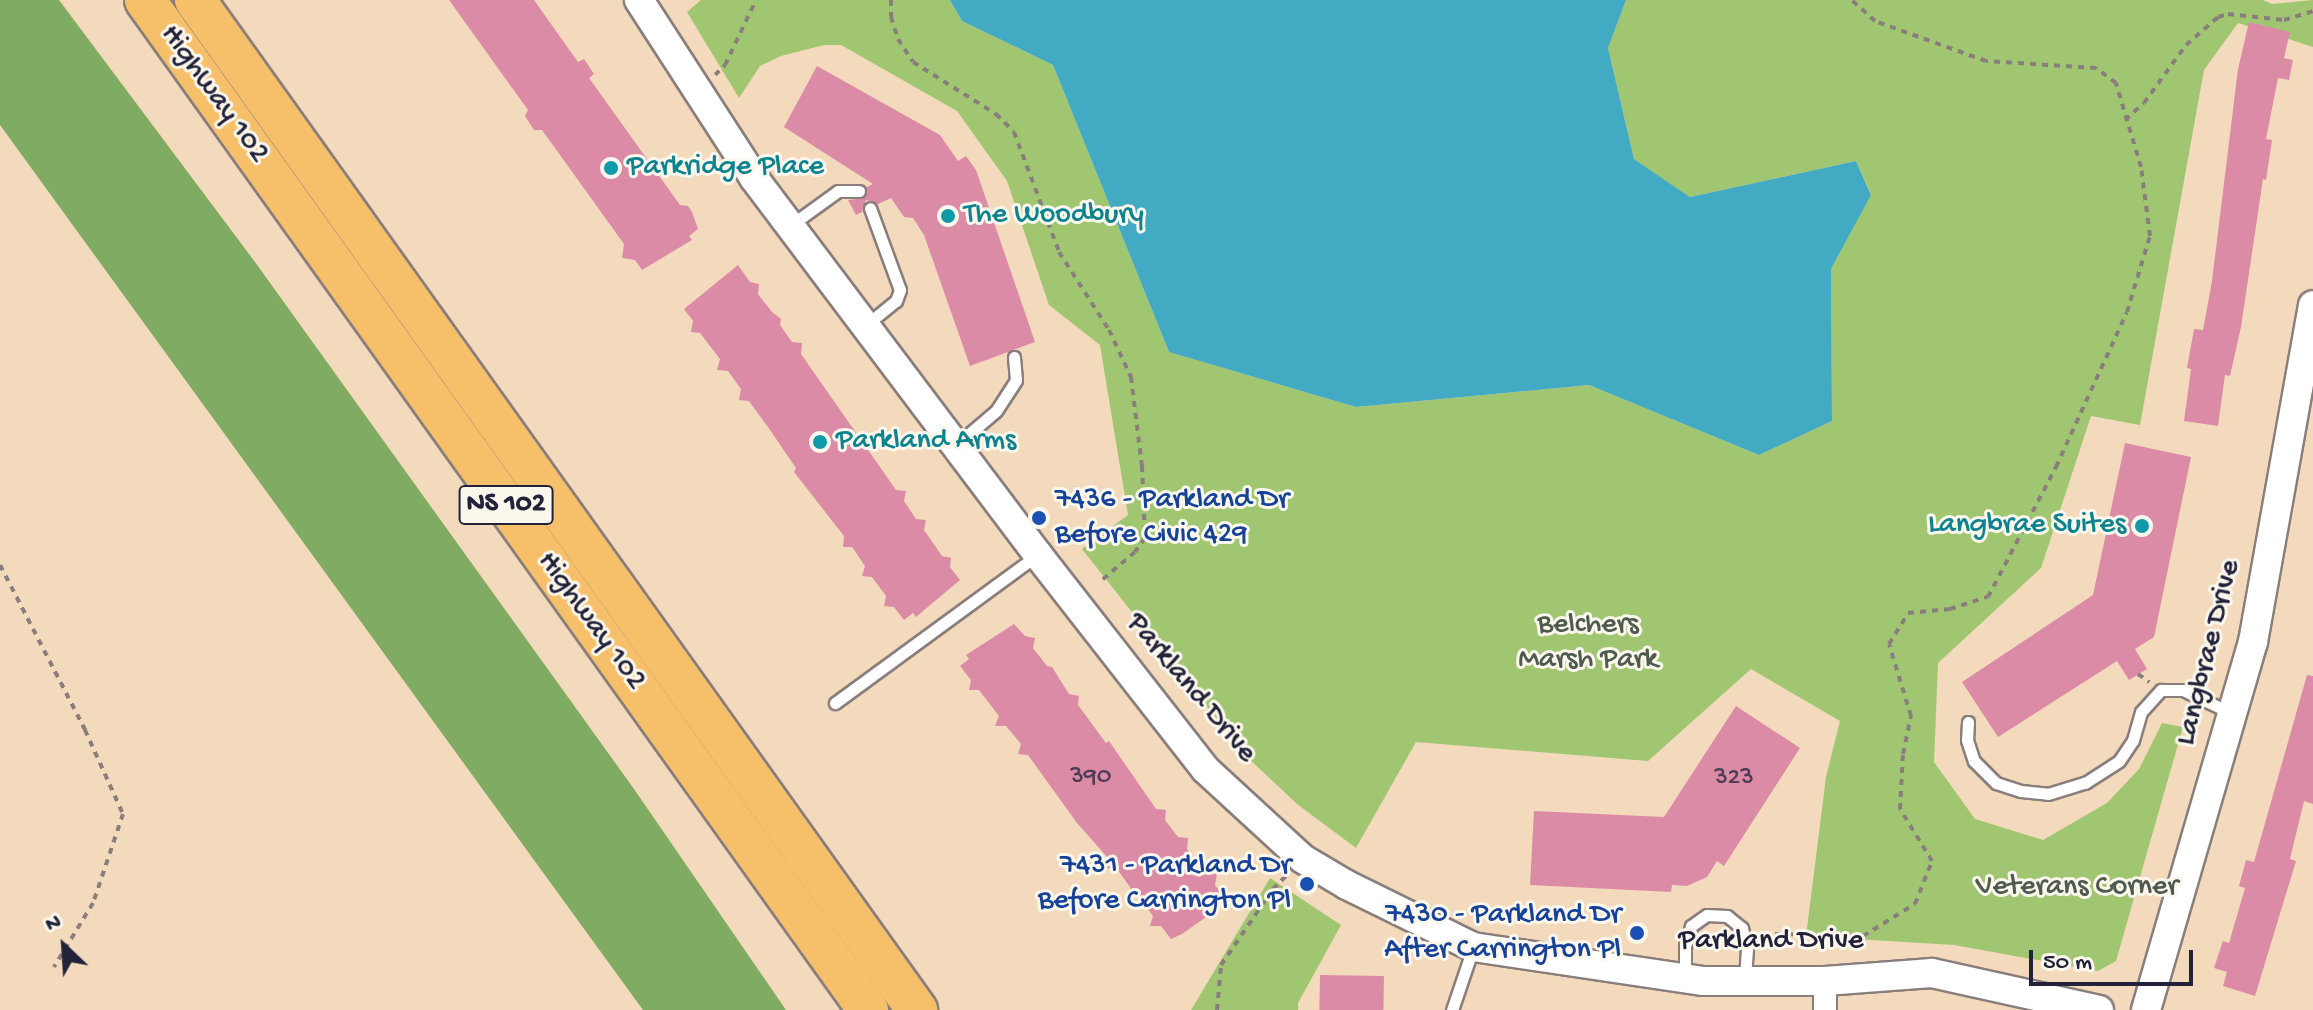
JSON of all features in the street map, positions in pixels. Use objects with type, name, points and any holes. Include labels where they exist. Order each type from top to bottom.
[{"type":"highway","name":"Highway 102","points":[[145,0],[868,1010]]},
{"type":"highway","name":"Highway 102","points":[[195,0],[917,1010]]},
{"type":"street","name":"Parkland Drive","points":[[639,0],[698,93],[790,225],[1038,555],[1205,769],[1303,859],[1347,885],[1473,947],[1685,979],[1825,981],[1932,973],[2099,1010]]},
{"type":"street","name":"Langbrae Drive","points":[[2146,1010],[2253,642],[2313,305]]},
{"type":"street","points":[[1825,981],[1825,1010]]},
{"type":"lane","points":[[790,225],[838,191],[859,191]]},
{"type":"lane","points":[[866,326],[896,301],[900,290],[870,208]]},
{"type":"lane","points":[[956,446],[996,411],[1016,380],[1014,357]]},
{"type":"lane","points":[[835,703],[1038,555]]},
{"type":"lane","points":[[1968,722],[1967,740],[1974,761],[1996,783],[2021,791],[2048,794],[2085,783],[2119,761],[2133,740],[2141,712],[2161,690],[2183,690],[2232,714]]},
{"type":"lane","points":[[1685,979],[1685,946],[1691,926],[1707,915],[1727,916],[1742,928],[1747,949],[1744,981]]},
{"type":"lane","points":[[1452,1010],[1473,947]]},
{"type":"path","points":[[698,93],[725,65],[756,0]]},
{"type":"path","points":[[891,0],[891,17],[898,39],[913,62],[996,114],[1014,132],[1059,252],[1109,330],[1131,377],[1142,466],[1145,538],[1135,552],[1102,580]]},
{"type":"path","points":[[1775,934],[1863,936],[1915,904],[1932,861],[1900,809],[1903,754],[1911,716],[1889,644],[1908,613],[1950,609],[1988,597],[2056,467],[2127,312],[2150,236],[2141,167],[2116,83],[2096,68],[1986,61],[1875,21],[1852,0]]},
{"type":"path","points":[[2125,120],[2144,103],[2186,45],[2218,17],[2228,14],[2284,20],[2313,11]]},
{"type":"path","points":[[0,565],[85,730],[123,814],[93,903],[54,967]]},
{"type":"path","points":[[1217,1010],[1221,965],[1273,889],[1303,859]]},
{"type":"green space","points":[[0,0],[59,0],[255,262],[634,789],[786,1010],[643,1010],[0,125]]},
{"type":"green space","points":[[701,0],[950,0],[962,21],[1053,65],[1169,352],[1356,407],[1589,385],[1759,455],[1832,421],[1831,269],[1871,194],[1856,161],[1690,197],[1634,159],[1608,48],[1626,0],[2263,0],[2272,4],[2313,0],[2313,47],[2238,23],[2204,70],[2140,425],[2091,416],[2041,568],[1938,663],[1934,762],[1975,819],[2043,840],[2107,803],[2139,769],[2162,723],[2183,727],[2116,961],[2098,971],[1954,945],[1806,936],[1826,777],[1840,721],[1751,669],[1648,761],[1416,742],[1356,848],[1297,804],[1246,756],[1082,549],[1128,515],[1100,345],[1049,305],[1007,181],[957,111],[841,45],[824,45],[781,56],[760,66],[739,98],[687,12]]},
{"type":"green space","points":[[1270,878],[1341,925],[1298,1003],[1298,1010],[1191,1010]]},
{"type":"water","points":[[950,0],[1626,0],[1608,48],[1634,159],[1690,197],[1856,161],[1871,195],[1831,269],[1832,421],[1759,455],[1589,385],[1356,407],[1169,352],[1053,65],[962,21]]},
{"type":"building","name":"Parkridge Place","points":[[449,0],[534,0],[578,62],[584,59],[594,74],[589,78],[680,205],[688,206],[692,212],[698,229],[689,236],[692,240],[642,270],[635,260],[622,258],[624,244],[542,130],[534,130],[525,116],[528,110]]},
{"type":"building","points":[[2249,22],[2290,32],[2284,58],[2293,60],[2289,80],[2278,78],[2266,139],[2272,140],[2266,180],[2263,179],[2241,327],[2230,376],[2225,375],[2218,426],[2184,421],[2191,369],[2187,368],[2194,329],[2203,330],[2212,281],[2238,69]]},
{"type":"building","name":"The Woodbury","points":[[817,66],[940,135],[958,161],[966,156],[976,170],[1035,342],[970,366],[924,235],[913,218],[904,217],[891,198],[878,204],[866,200],[862,212],[856,215],[848,200],[864,198],[867,187],[873,184],[784,127]]},
{"type":"building","name":"Parkland Arms","points":[[738,265],[750,282],[759,284],[758,294],[781,319],[780,325],[792,342],[802,343],[801,354],[896,490],[906,491],[904,501],[916,519],[926,520],[924,530],[942,556],[951,558],[950,567],[960,580],[916,617],[913,613],[904,620],[894,607],[884,606],[886,596],[872,577],[862,576],[865,566],[852,547],[843,547],[844,536],[794,472],[796,468],[770,430],[749,401],[739,400],[741,389],[728,371],[717,370],[720,359],[700,333],[691,332],[693,321],[684,309]]},
{"type":"building","name":"Langbrae Suites","points":[[2125,443],[2191,457],[2154,637],[2135,649],[2147,669],[2129,680],[2117,661],[1998,737],[1962,682],[2093,595]]},
{"type":"building","points":[[1014,624],[1025,636],[1035,638],[1033,648],[1047,666],[1052,667],[1069,694],[1079,696],[1078,705],[1106,743],[1109,741],[1156,809],[1166,810],[1165,820],[1178,837],[1188,838],[1187,849],[1206,873],[1217,874],[1215,885],[1225,898],[1216,905],[1219,908],[1182,934],[1171,939],[1161,926],[1150,926],[1153,916],[1139,897],[1129,897],[1130,887],[1117,869],[1106,868],[1108,858],[1077,823],[1028,755],[1018,754],[1021,744],[1006,726],[995,726],[999,716],[979,690],[969,690],[971,680],[960,666],[969,659],[966,655]]},
{"type":"building","points":[[2307,675],[2313,676],[2313,804],[2304,801],[2290,859],[2296,861],[2255,996],[2223,986],[2227,972],[2214,968],[2223,941],[2229,943],[2245,888],[2239,886],[2246,860],[2254,862]]},
{"type":"building","points":[[1736,706],[1800,748],[1724,866],[1717,861],[1707,877],[1687,886],[1672,885],[1671,892],[1530,885],[1534,811],[1664,817]]},
{"type":"building","points":[[1320,975],[1384,976],[1383,1010],[1319,1010]]},
{"type":"place","name":"Parkridge Place","points":[[611,168]]},
{"type":"place","name":"The Woodbury","points":[[948,216]]},
{"type":"place","name":"Parkland Arms","points":[[820,442]]},
{"type":"place","name":"7436 - Parkland Dr Before Civic 429","points":[[1039,518]]},
{"type":"place","name":"Langbrae Suites","points":[[2142,526]]},
{"type":"place","name":"7431 - Parkland Dr Before Carrington Pl","points":[[1307,884]]},
{"type":"place","name":"7430 - Parkland Dr After Carrington Pl","points":[[1637,933]]},
{"type":"park label","name":"Belchers Marsh Park","points":[[1588,643]]},
{"type":"park label","name":"Veterans Corner","points":[[2077,888]]}]
